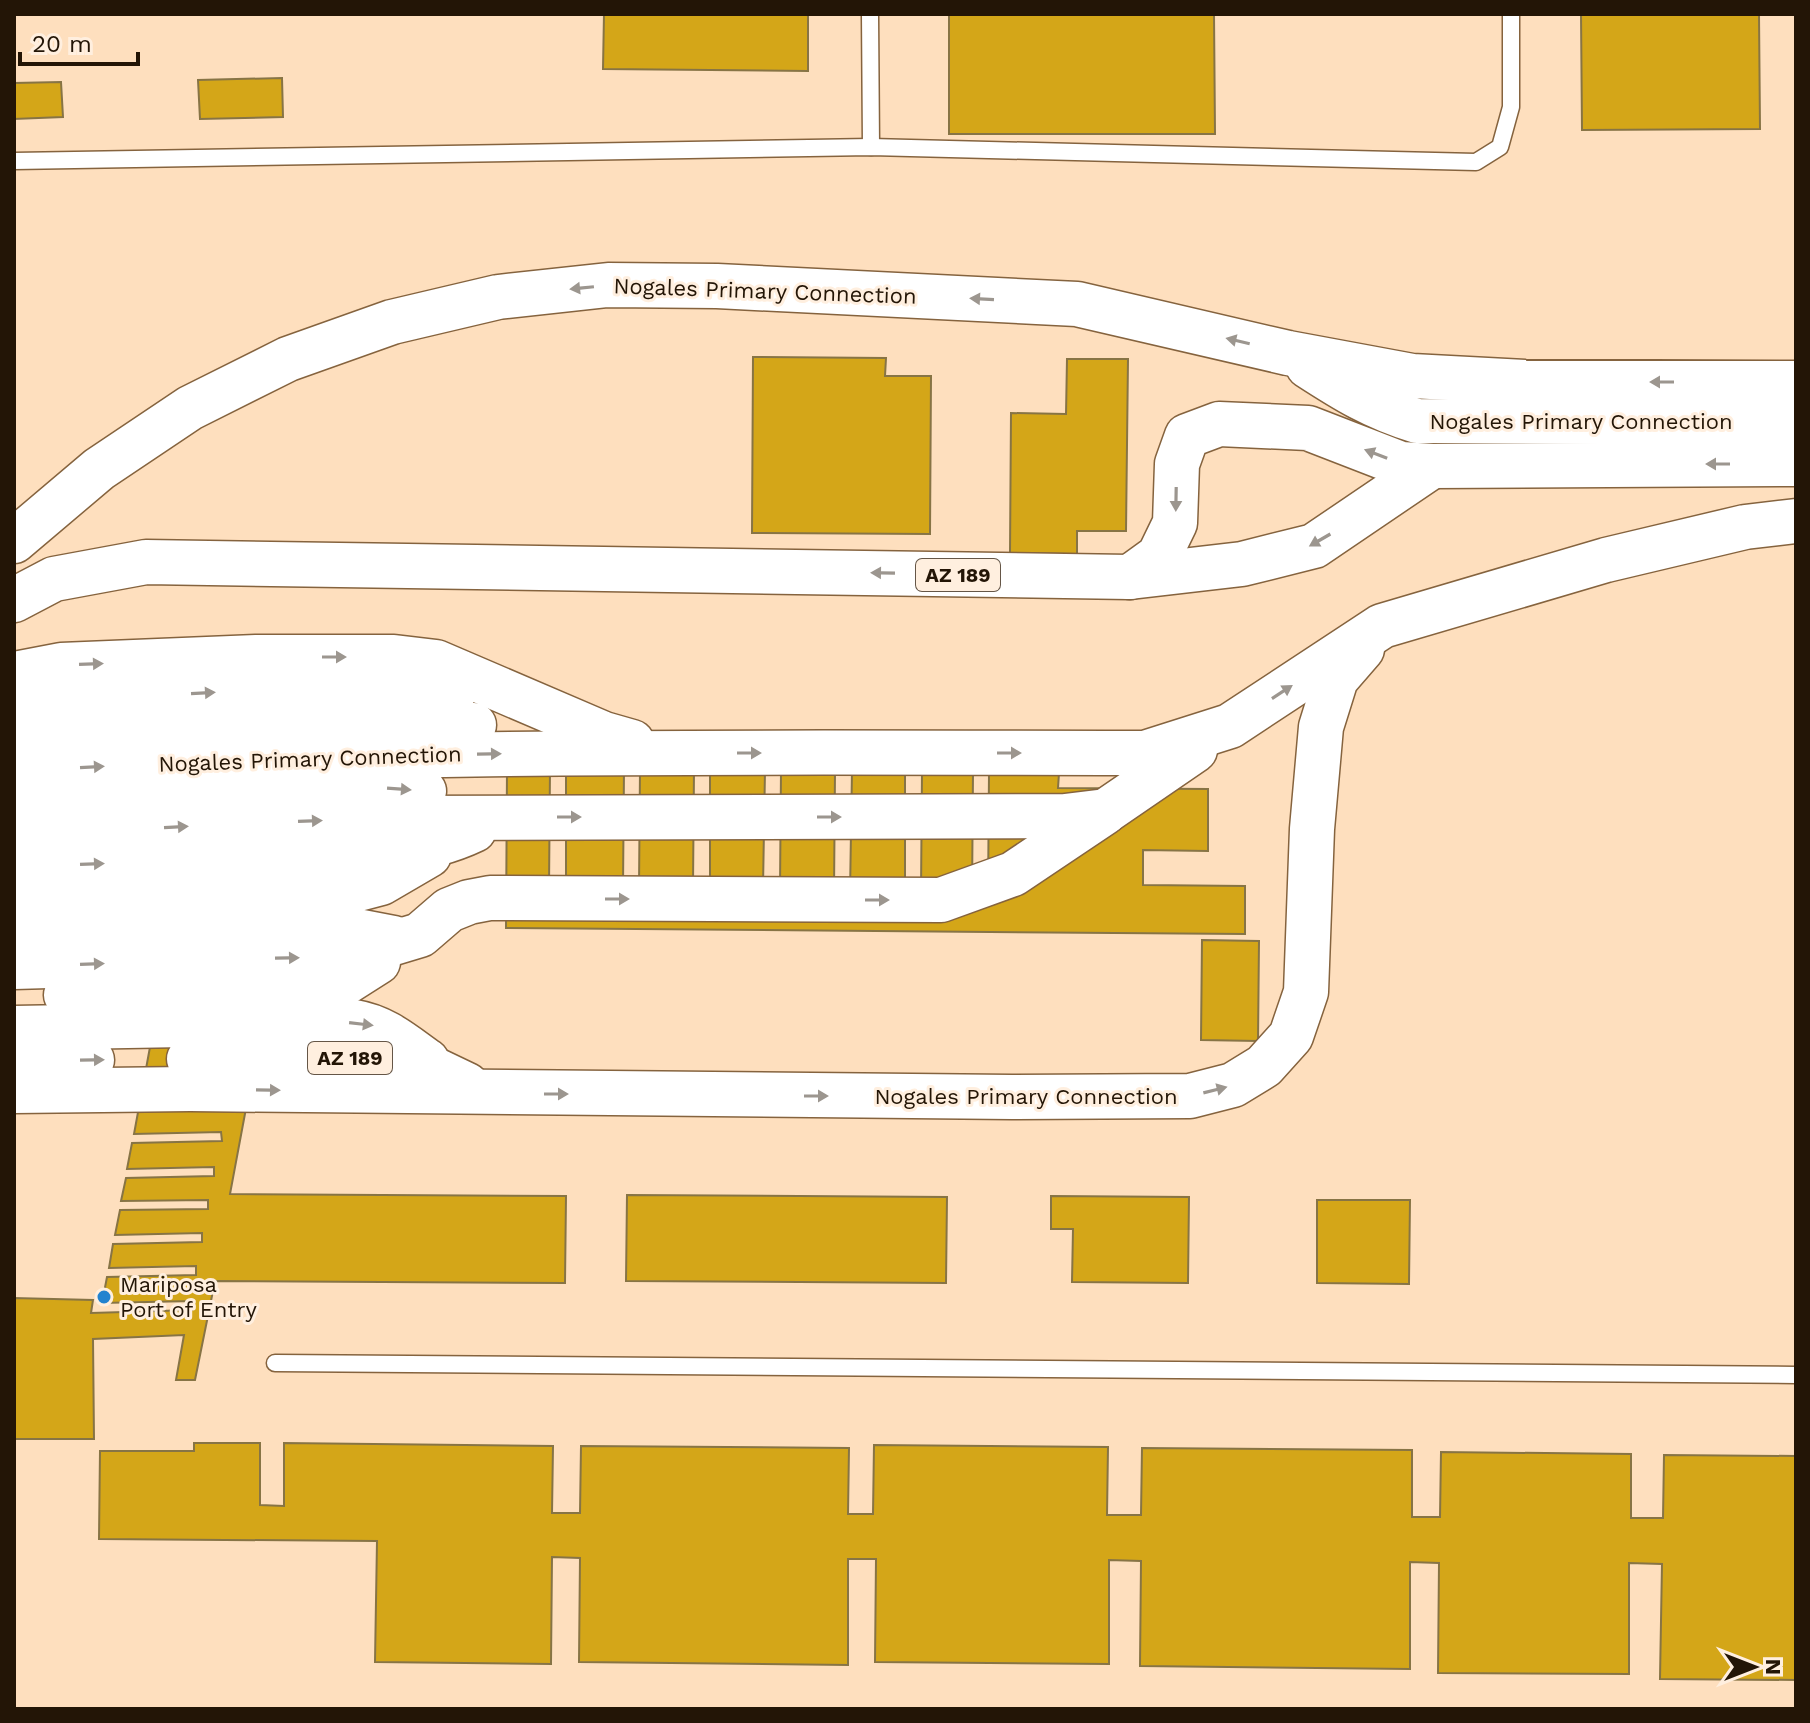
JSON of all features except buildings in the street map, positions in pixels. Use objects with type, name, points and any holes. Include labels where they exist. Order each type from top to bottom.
[{"type":"highway","name":"Nogales Primary Connection","points":[[14,541],[99,469],[190,408],[288,359],[392,322],[498,297],[608,285],[1077,304],[1288,353],[1412,376],[1525,382],[1796,383]]},
{"type":"highway","name":"Nogales Primary Connection","points":[[1288,353],[1357,398],[1384,411],[1417,421],[1796,423]]},
{"type":"highway","name":"Nogales Primary Connection","points":[[1130,577],[1159,556],[1175,523],[1177,464],[1187,436],[1219,424],[1308,428],[1401,464],[1796,464]]},
{"type":"highway","name":"Nogales Primary Connection","points":[[14,600],[54,579],[146,562],[1130,577],[1242,564],[1314,546],[1432,466]]},
{"type":"highway","name":"Nogales Primary Connection","points":[[14,997],[320,990],[345,983],[420,935],[449,910],[490,898],[941,900],[1013,874],[1382,626],[1606,560],[1745,527],[1796,521]]},
{"type":"highway","name":"Nogales Primary Connection","points":[[14,1091],[190,1089],[500,1094],[1190,1096],[1233,1085],[1264,1066],[1291,1036],[1306,992],[1312,829],[1321,727],[1336,679],[1382,626]]},
{"type":"highway","name":"Nogales Primary Connection","points":[[14,674],[61,665],[256,657],[394,657],[436,662],[604,734]]},
{"type":"highway","name":"Nogales Primary Connection","points":[[14,706],[41,702],[338,688],[477,690],[529,703]]},
{"type":"highway","name":"Nogales Primary Connection","points":[[14,740],[247,725],[524,725],[564,727],[640,744],[701,753]]},
{"type":"highway","name":"Nogales Primary Connection","points":[[14,770],[243,759],[566,753],[1145,753],[1230,726]]},
{"type":"highway","name":"Nogales Primary Connection","points":[[14,803],[237,791],[396,788],[425,791],[498,817]]},
{"type":"highway","name":"Nogales Primary Connection","points":[[14,836],[232,824],[498,817],[1065,816],[1106,811]]},
{"type":"highway","name":"Nogales Primary Connection","points":[[14,902],[221,892],[343,893],[381,883],[498,817]]},
{"type":"highway","name":"Nogales Primary Connection","points":[[14,867],[390,853],[459,838]]},
{"type":"highway","points":[[14,935],[215,925],[321,924],[396,938],[420,935]]},
{"type":"highway","name":"Nogales Primary Connection","points":[[14,967],[328,958],[357,954],[420,935]]},
{"type":"highway","name":"Nogales Primary Connection","points":[[14,1028],[354,1022],[373,1025],[387,1032],[442,1072]]},
{"type":"highway","name":"Nogales Primary Connection","points":[[14,1061],[401,1059],[421,1063],[477,1090],[500,1094]]},
{"type":"lane","points":[[870,14],[871,147]]},
{"type":"lane","points":[[14,161],[871,147],[1476,162],[1500,147],[1511,107],[1511,14]]},
{"type":"lane","points":[[275,1363],[1796,1375]]},
{"type":"place","name":"Mariposa Port of Entry","points":[[104,1297]]}]
